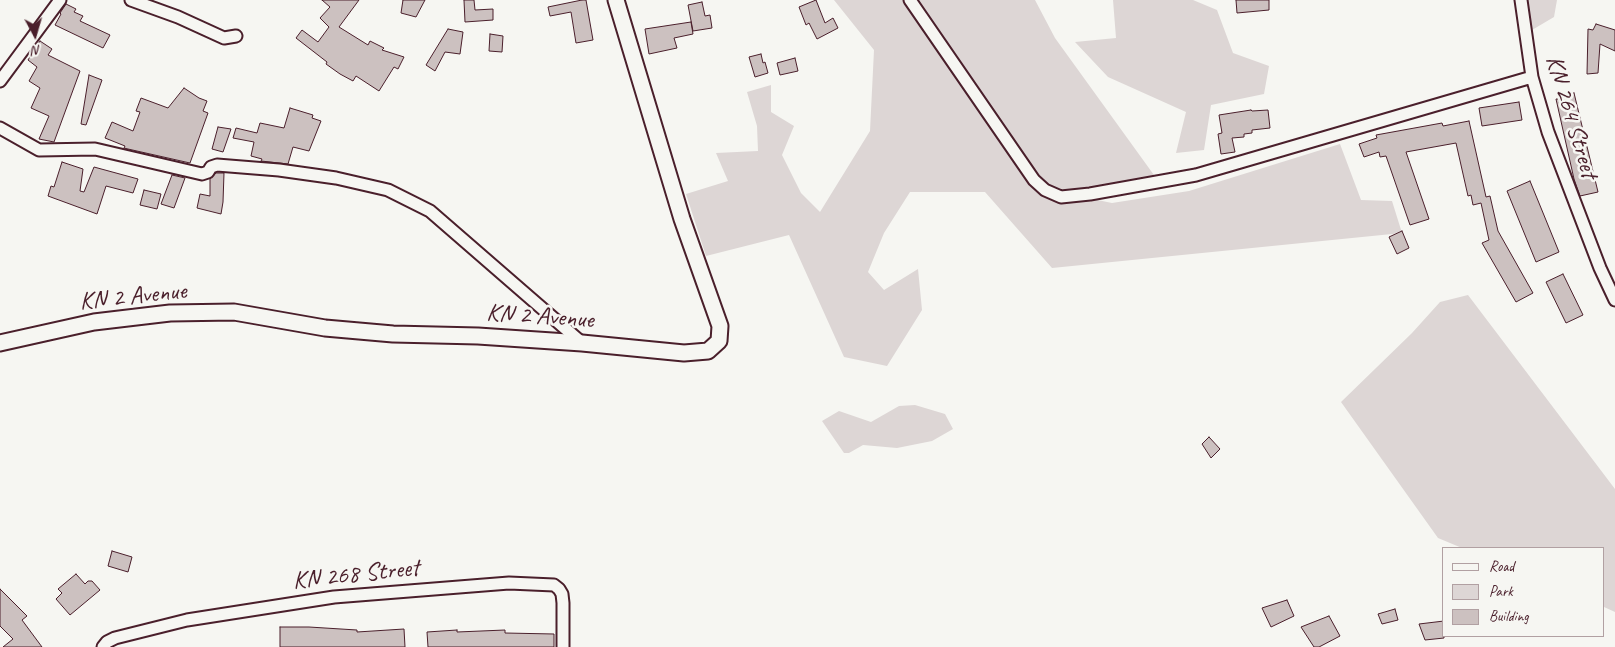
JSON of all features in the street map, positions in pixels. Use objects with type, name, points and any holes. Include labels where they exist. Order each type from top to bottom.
[{"type":"main road","name":"KN 2 Avenue","points":[[0,344],[94,322],[170,313],[234,312],[324,328],[393,334],[478,336],[582,343],[684,353],[708,350],[719,341],[720,326],[682,219],[616,0]]},
{"type":"street","points":[[0,81],[60,0]]},
{"type":"street","points":[[131,0],[178,17],[215,35],[224,38],[236,36]]},
{"type":"street","points":[[910,0],[1034,180],[1045,190],[1061,197],[1090,194],[1196,175],[1532,77]]},
{"type":"street","name":"KN 264 Street","points":[[1521,0],[1532,77],[1563,175],[1600,268],[1615,300]]},
{"type":"street","points":[[0,128],[39,150],[95,149],[202,174],[217,165],[279,170],[336,178],[388,190],[430,212],[582,343]]},
{"type":"street","name":"KN 268 Street","points":[[103,647],[107,642],[115,638],[187,620],[334,597],[509,583],[554,585],[559,589],[562,594],[563,603],[563,647]]},
{"type":"green space","points":[[834,0],[1035,0],[1055,38],[1159,182],[1105,192],[1049,190],[1112,203],[1189,191],[1340,144],[1361,200],[1392,201],[1402,233],[1052,268],[985,192],[910,192],[884,233],[868,272],[884,290],[918,269],[922,310],[887,366],[844,357],[789,235],[706,256],[686,194],[728,181],[716,153],[758,151],[757,126],[747,92],[771,85],[771,112],[794,126],[782,155],[801,193],[820,212],[870,131],[874,50]]},
{"type":"green space","points":[[1113,0],[1193,0],[1217,10],[1233,53],[1269,66],[1264,94],[1211,105],[1204,150],[1176,153],[1186,112],[1108,77],[1075,42],[1116,38]]},
{"type":"green space","points":[[1527,0],[1557,0],[1554,17],[1532,30]]},
{"type":"green space","points":[[1468,295],[1615,489],[1615,612],[1605,607],[1605,547],[1460,547],[1438,538],[1341,402],[1412,333],[1440,302]]},
{"type":"green space","points":[[915,405],[945,414],[953,429],[932,441],[897,448],[863,445],[849,453],[844,453],[822,421],[839,411],[871,422],[899,406]]},
{"type":"building","points":[[322,0],[359,0],[339,27],[368,45],[370,41],[384,48],[382,50],[404,57],[398,69],[394,67],[379,91],[356,76],[353,81],[340,74],[296,38],[302,30],[318,42],[329,27],[320,18],[330,7]]},
{"type":"building","points":[[403,0],[425,0],[416,17],[401,13]]},
{"type":"building","points":[[464,0],[474,0],[475,10],[493,9],[493,20],[465,22]]},
{"type":"building","points":[[586,0],[593,40],[576,43],[571,12],[550,16],[548,7]]},
{"type":"building","points":[[816,0],[825,23],[833,18],[838,28],[817,39],[809,23],[806,25],[799,7]]},
{"type":"building","points":[[1236,0],[1269,0],[1269,10],[1237,13]]},
{"type":"building","points":[[702,2],[705,16],[710,15],[712,28],[693,31],[688,5]]},
{"type":"building","points":[[66,4],[76,9],[74,12],[83,16],[80,21],[110,35],[103,48],[55,25]]},
{"type":"building","points":[[691,22],[693,34],[674,38],[677,48],[649,54],[645,29]]},
{"type":"building","points":[[1596,24],[1615,30],[1615,51],[1600,44],[1598,73],[1587,74],[1588,29],[1593,30]]},
{"type":"building","points":[[448,29],[463,32],[460,54],[445,52],[435,71],[426,65]]},
{"type":"building","points":[[490,34],[503,36],[502,52],[489,51]]},
{"type":"building","points":[[40,41],[52,49],[48,55],[80,71],[54,142],[39,139],[49,116],[31,108],[40,88],[29,81],[37,67],[28,60]]},
{"type":"building","points":[[761,54],[768,73],[755,77],[749,57]]},
{"type":"building","points":[[795,58],[798,71],[780,75],[777,63]]},
{"type":"building","points":[[89,75],[102,80],[86,125],[81,124]]},
{"type":"building","points":[[184,88],[207,101],[203,111],[208,113],[190,163],[124,148],[125,146],[105,138],[112,122],[133,131],[140,112],[136,111],[141,98],[168,108]]},
{"type":"building","points":[[1574,93],[1598,192],[1580,196],[1574,179],[1556,99],[1564,99],[1564,96]]},
{"type":"building","points":[[1519,102],[1522,120],[1482,126],[1479,108]]},
{"type":"building","points":[[290,108],[313,115],[312,118],[321,121],[309,151],[293,147],[288,164],[261,161],[262,159],[251,156],[254,142],[233,138],[236,128],[257,133],[260,123],[284,128]]},
{"type":"building","points":[[1251,110],[1268,110],[1270,128],[1252,130],[1252,133],[1244,134],[1244,137],[1232,138],[1235,152],[1221,154],[1218,134],[1222,133],[1219,115]]},
{"type":"building","points":[[1469,121],[1486,197],[1490,196],[1498,231],[1533,293],[1516,302],[1482,243],[1489,240],[1481,203],[1473,205],[1471,195],[1468,196],[1456,143],[1406,152],[1429,219],[1410,225],[1386,156],[1380,157],[1379,152],[1364,157],[1359,144],[1377,138],[1376,135],[1442,123],[1443,126]]},
{"type":"building","points":[[218,127],[231,129],[223,152],[212,149]]},
{"type":"building","points":[[62,162],[83,169],[80,191],[84,192],[94,167],[138,179],[133,193],[106,186],[97,214],[48,196],[51,186],[54,187]]},
{"type":"building","points":[[216,173],[224,173],[221,214],[197,208],[200,194],[210,196],[210,179]]},
{"type":"building","points":[[172,175],[185,178],[174,208],[161,204]]},
{"type":"building","points":[[1530,181],[1559,252],[1536,262],[1507,191]]},
{"type":"building","points":[[144,190],[161,194],[157,209],[140,205]]},
{"type":"building","points":[[1402,231],[1409,248],[1397,254],[1389,237]]},
{"type":"building","points":[[1563,274],[1583,315],[1566,323],[1546,282]]},
{"type":"building","points":[[1209,437],[1220,449],[1211,458],[1202,444]]},
{"type":"building","points":[[112,551],[132,557],[128,572],[108,566]]},
{"type":"building","points":[[76,574],[85,584],[88,581],[92,581],[100,590],[70,615],[56,599],[62,593],[58,589]]},
{"type":"building","points":[[0,589],[27,616],[22,620],[42,647],[3,647],[13,639],[0,626]]},
{"type":"building","points":[[1287,600],[1294,616],[1271,627],[1262,608]]},
{"type":"building","points":[[1395,609],[1398,620],[1382,624],[1378,614]]},
{"type":"building","points":[[1329,616],[1340,636],[1319,647],[1314,647],[1301,627]]},
{"type":"building","points":[[1442,621],[1442,637],[1444,638],[1425,640],[1419,624]]},
{"type":"building","points":[[280,627],[357,630],[357,632],[404,629],[405,647],[280,647]]},
{"type":"building","points":[[457,630],[457,632],[505,630],[505,633],[554,634],[554,647],[428,647],[427,632]]}]
